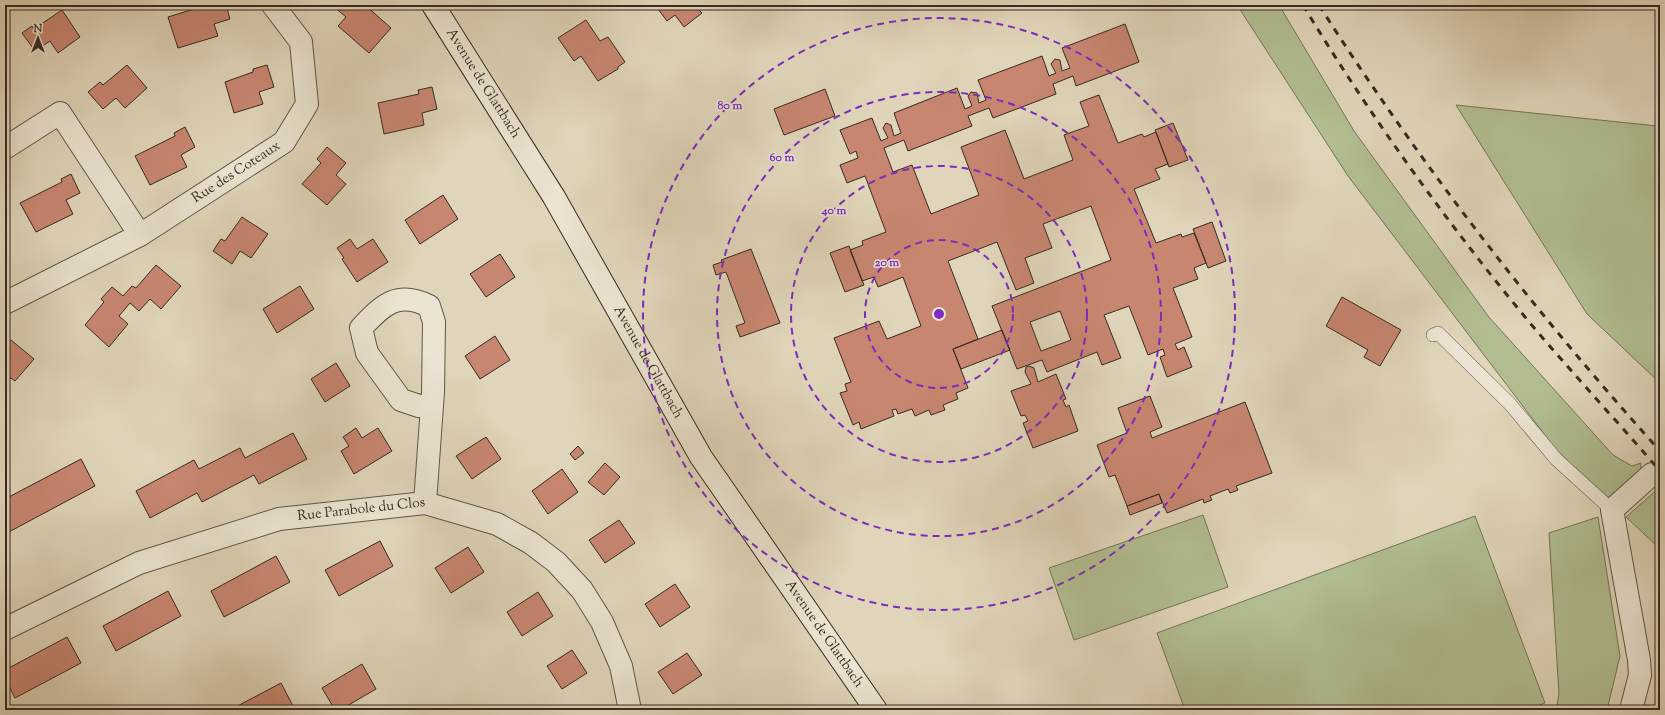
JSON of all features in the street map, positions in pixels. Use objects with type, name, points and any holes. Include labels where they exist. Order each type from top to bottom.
[{"type":"street","name":"Rue des Coteaux","points":[[5,303],[140,235],[284,142],[307,104],[301,42],[273,5]]},
{"type":"street","name":"Avenue de Glattbach","points":[[433,5],[554,197],[701,457],[876,710]]},
{"type":"street","points":[[5,148],[60,113],[140,235]]},
{"type":"street","points":[[425,503],[431,406],[434,322],[429,306],[416,299],[401,299],[381,307],[361,328],[367,353],[401,400],[419,406],[431,406]]},
{"type":"street","points":[[1631,710],[1640,675],[1639,660],[1612,510],[1652,474]]},
{"type":"street","name":"Rue Parabole du Clos","points":[[5,628],[139,563],[278,519],[425,503],[497,524],[531,543],[556,562],[582,590],[602,622],[621,666],[630,710]]},
{"type":"lane","points":[[1433,335],[1438,333],[1510,404],[1556,459],[1612,510]]},
{"type":"green space","points":[[1237,5],[1279,5],[1354,131],[1488,316],[1613,455],[1632,466],[1641,463],[1640,478],[1609,500],[1560,455],[1348,176]]},
{"type":"green space","points":[[1456,105],[1657,126],[1660,114],[1660,383],[1587,314]]},
{"type":"green space","points":[[1660,487],[1660,549],[1626,517]]},
{"type":"green space","points":[[1203,515],[1228,587],[1074,640],[1049,568]]},
{"type":"green space","points":[[1475,516],[1545,703],[1527,710],[1185,710],[1157,633]]},
{"type":"green space","points":[[1598,517],[1620,656],[1607,710],[1556,710],[1559,694],[1549,533]]},
{"type":"building","points":[[207,5],[226,5],[230,19],[214,24],[218,36],[178,48],[168,17]]},
{"type":"building","points":[[365,5],[391,28],[369,53],[338,26],[346,17],[333,6]]},
{"type":"building","points":[[655,5],[703,5],[698,9],[702,13],[684,27],[675,15],[667,21]]},
{"type":"building","points":[[62,10],[80,37],[58,53],[50,41],[35,51],[22,33],[32,26],[34,29]]},
{"type":"building","points":[[586,20],[600,41],[608,37],[625,62],[618,67],[618,69],[598,81],[581,56],[574,61],[558,38]]},
{"type":"building","points":[[1125,24],[1139,62],[1076,86],[1073,76],[1053,84],[1056,94],[993,118],[989,108],[968,116],[972,126],[908,151],[904,140],[884,148],[893,172],[912,165],[931,214],[979,195],[961,147],[1005,130],[1024,179],[1073,160],[1064,135],[1089,126],[1080,102],[1099,95],[1118,143],[1142,134],[1144,137],[1156,132],[1168,164],[1155,169],[1160,179],[1134,189],[1156,243],[1181,234],[1182,237],[1194,233],[1206,263],[1194,268],[1198,279],[1173,288],[1192,337],[1175,344],[1178,350],[1184,347],[1192,367],[1167,377],[1160,357],[1165,355],[1163,349],[1148,355],[1129,306],[1104,315],[1121,358],[1102,365],[1097,352],[1047,372],[1042,360],[1017,369],[992,306],[1111,260],[1091,206],[1043,224],[1052,248],[1025,258],[1034,283],[1016,290],[997,242],[948,261],[978,339],[953,349],[968,388],[956,393],[958,399],[943,405],[945,410],[931,415],[929,410],[915,416],[912,409],[898,414],[896,409],[892,410],[894,416],[861,429],[859,422],[853,425],[840,393],[847,391],[845,384],[851,382],[834,338],[879,321],[887,339],[921,326],[903,277],[878,287],[874,277],[862,281],[850,250],[863,245],[862,241],[886,232],[865,176],[847,183],[840,165],[858,158],[856,151],[850,154],[840,130],[872,118],[881,141],[888,138],[883,128],[886,123],[891,125],[894,136],[901,133],[894,113],[957,88],[965,109],[972,106],[968,96],[971,92],[977,93],[979,103],[986,100],[978,80],[1042,56],[1049,76],[1056,73],[1051,64],[1055,59],[1060,60],[1062,71],[1070,68],[1062,48]],"holes":[[[1060,311],[1071,340],[1041,351],[1030,322]]]},
{"type":"building","points":[[127,65],[147,88],[125,108],[116,98],[103,109],[88,92],[100,82],[103,85]]},
{"type":"building","points":[[267,65],[274,87],[259,92],[263,104],[234,113],[225,82],[253,72],[253,69]]},
{"type":"building","points":[[432,87],[437,109],[422,113],[424,125],[384,134],[378,103],[419,94],[418,90]]},
{"type":"building","points":[[825,89],[835,116],[784,135],[774,109]]},
{"type":"building","points":[[1173,123],[1188,160],[1169,167],[1155,130]]},
{"type":"building","points":[[185,127],[195,147],[181,155],[187,167],[150,185],[135,156],[175,136],[174,133]]},
{"type":"building","points":[[327,147],[346,163],[336,175],[346,184],[327,205],[302,184],[321,163],[317,159]]},
{"type":"building","points":[[71,174],[80,193],[66,200],[73,214],[36,232],[20,203],[62,182],[61,179]]},
{"type":"building","points":[[443,195],[458,219],[420,244],[405,220]]},
{"type":"building","points":[[242,217],[268,234],[251,258],[240,251],[232,264],[213,251],[221,239],[225,241]]},
{"type":"building","points":[[1212,222],[1226,261],[1208,268],[1193,229]]},
{"type":"building","points":[[350,239],[357,249],[373,239],[388,262],[357,282],[342,259],[344,258],[337,248]]},
{"type":"building","points":[[849,246],[864,285],[845,292],[830,253]]},
{"type":"building","points":[[751,249],[780,323],[740,337],[736,326],[745,323],[726,272],[716,275],[713,265],[722,262],[721,260]]},
{"type":"building","points":[[500,254],[515,277],[486,297],[470,274]]},
{"type":"building","points":[[156,265],[181,286],[161,309],[150,299],[139,311],[130,303],[119,316],[128,324],[109,347],[85,325],[104,302],[101,299],[112,287],[123,296],[132,286],[136,288]]},
{"type":"building","points":[[300,286],[314,309],[277,333],[263,309]]},
{"type":"building","points":[[1342,297],[1401,330],[1380,366],[1364,357],[1368,350],[1326,326]]},
{"type":"building","points":[[1002,330],[1010,350],[961,369],[953,349]]},
{"type":"building","points":[[495,336],[510,360],[480,379],[465,356]]},
{"type":"building","points":[[11,340],[34,359],[15,381],[5,374],[5,346]]},
{"type":"building","points":[[336,363],[350,386],[325,402],[311,379]]},
{"type":"building","points":[[1029,366],[1034,368],[1038,382],[1056,374],[1066,399],[1063,400],[1066,407],[1069,405],[1078,431],[1033,448],[1023,423],[1028,421],[1025,415],[1021,416],[1011,391],[1031,384],[1025,372],[1026,367]]},
{"type":"building","points":[[1150,396],[1162,427],[1150,432],[1152,438],[1245,402],[1272,473],[1236,486],[1238,490],[1230,493],[1228,489],[1210,496],[1212,500],[1204,503],[1203,499],[1167,513],[1159,494],[1127,506],[1115,475],[1109,477],[1097,445],[1127,433],[1118,408]]},
{"type":"building","points":[[356,428],[362,438],[378,428],[392,451],[354,474],[341,451],[349,446],[343,437]]},
{"type":"building","points":[[293,433],[307,459],[259,484],[254,475],[202,502],[197,493],[150,518],[136,491],[194,460],[199,469],[240,448],[245,458]]},
{"type":"building","points":[[486,437],[501,459],[472,479],[456,456]]},
{"type":"building","points":[[578,446],[584,453],[575,460],[570,454]]},
{"type":"building","points":[[81,459],[95,486],[5,534],[5,499]]},
{"type":"building","points":[[605,463],[620,477],[604,495],[588,482]]},
{"type":"building","points":[[562,469],[578,492],[548,514],[532,491]]},
{"type":"building","points":[[1159,494],[1162,503],[1130,515],[1127,506]]},
{"type":"building","points":[[619,520],[635,543],[605,563],[589,540]]},
{"type":"building","points":[[380,541],[393,566],[339,596],[325,570]]},
{"type":"building","points":[[468,547],[484,572],[451,593],[435,568]]},
{"type":"building","points":[[276,556],[290,582],[224,617],[211,591]]},
{"type":"building","points":[[675,584],[690,607],[660,627],[645,604]]},
{"type":"building","points":[[168,591],[181,616],[116,651],[103,626]]},
{"type":"building","points":[[538,592],[553,616],[522,636],[507,612]]},
{"type":"building","points":[[67,637],[81,663],[15,698],[5,678],[5,670]]},
{"type":"building","points":[[572,650],[587,673],[562,689],[547,666]]},
{"type":"building","points":[[687,653],[702,675],[673,694],[658,672]]},
{"type":"building","points":[[362,664],[376,689],[340,710],[335,710],[322,688]]},
{"type":"building","points":[[281,683],[294,708],[290,710],[230,710]]},
{"type":"railway","points":[[1303,5],[1382,128],[1439,208],[1530,323],[1660,471]]},
{"type":"railway","points":[[1319,5],[1397,122],[1480,235],[1568,345],[1660,451]]}]
